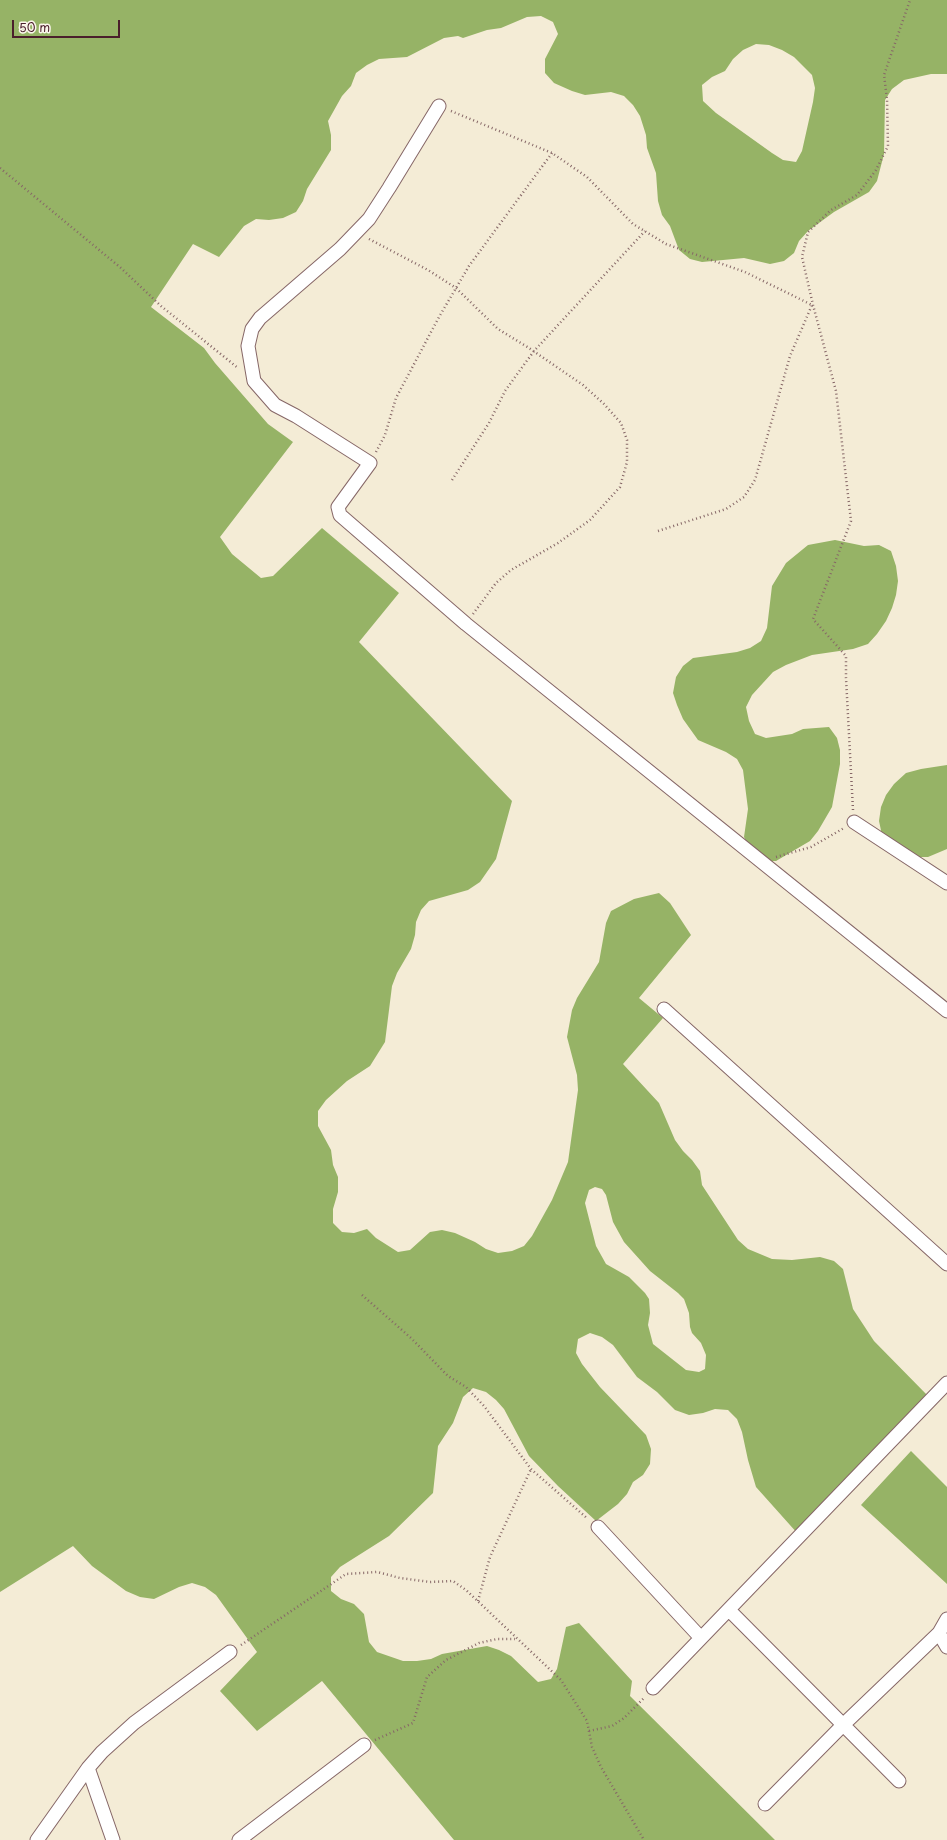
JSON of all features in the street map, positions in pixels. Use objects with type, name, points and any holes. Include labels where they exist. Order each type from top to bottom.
[{"type":"street","points":[[439,106],[389,188],[368,219],[340,248],[260,318],[252,329],[248,346],[254,381],[275,406],[296,416],[370,463],[338,507],[340,515],[466,624],[947,1011]]},
{"type":"street","points":[[854,822],[947,883]]},
{"type":"street","points":[[664,1009],[947,1264]]},
{"type":"street","points":[[653,1688],[947,1383]]},
{"type":"street","points":[[598,1528],[701,1638]]},
{"type":"street","points":[[729,1610],[899,1781]]},
{"type":"street","points":[[765,1804],[843,1725],[939,1633],[947,1619]]},
{"type":"street","points":[[939,1633],[947,1648]]},
{"type":"street","points":[[38,1840],[88,1768],[102,1752],[134,1723],[230,1652]]},
{"type":"street","points":[[239,1840],[364,1745]]},
{"type":"street","points":[[88,1768],[113,1840]]},
{"type":"path","points":[[762,861],[811,847],[854,822],[846,656],[813,620],[850,520],[836,391],[802,257],[808,232],[831,210],[857,195],[876,170],[888,146],[887,98],[884,75],[910,0]]},
{"type":"path","points":[[439,106],[552,153],[587,177],[633,224],[666,244],[745,272],[813,305]]},
{"type":"path","points":[[370,463],[385,435],[396,398],[456,288],[469,266],[552,153]]},
{"type":"path","points":[[0,168],[121,268],[161,306],[254,381]]},
{"type":"path","points":[[356,232],[428,270],[456,288],[498,329],[534,351],[583,385],[604,404],[621,423],[627,440],[627,462],[620,487],[590,520],[558,542],[511,570],[496,583],[466,624]]},
{"type":"path","points":[[452,480],[489,423],[505,391],[534,351],[645,232]]},
{"type":"path","points":[[658,531],[726,509],[744,497],[755,480],[790,356],[813,305]]},
{"type":"path","points":[[362,1295],[411,1338],[448,1376],[466,1387],[484,1406],[531,1469],[598,1528]]},
{"type":"path","points":[[478,1601],[490,1557],[531,1469]]},
{"type":"path","points":[[230,1652],[346,1574],[377,1572],[400,1578],[430,1582],[453,1581],[478,1601],[561,1680],[587,1720],[592,1746],[601,1767],[644,1840]]},
{"type":"path","points":[[364,1745],[413,1724],[427,1677],[446,1660],[479,1643],[497,1639],[516,1638]]},
{"type":"path","points":[[589,1731],[612,1726],[624,1718],[653,1688]]},
{"type":"green space","points":[[0,0],[947,0],[947,74],[931,74],[904,80],[892,89],[885,100],[884,154],[877,181],[869,192],[834,212],[808,231],[799,241],[794,253],[784,261],[770,264],[744,258],[702,262],[690,259],[679,250],[670,226],[662,215],[658,201],[656,173],[647,148],[646,135],[640,116],[633,105],[624,96],[611,92],[585,95],[554,83],[545,73],[545,59],[558,34],[553,22],[541,16],[527,17],[501,28],[487,30],[463,38],[458,36],[444,38],[407,57],[379,59],[356,73],[351,86],[342,96],[328,121],[331,135],[331,150],[307,189],[303,201],[296,212],[283,218],[269,220],[256,219],[244,226],[219,257],[193,244],[151,307],[204,348],[215,363],[268,424],[293,442],[220,537],[232,554],[261,578],[273,576],[322,528],[399,593],[359,642],[512,801],[496,859],[480,882],[468,890],[429,901],[421,910],[416,922],[415,935],[411,949],[397,973],[392,986],[385,1042],[370,1066],[347,1081],[326,1100],[318,1111],[318,1126],[331,1150],[333,1165],[338,1177],[338,1192],[333,1209],[333,1223],[342,1232],[354,1233],[367,1229],[376,1238],[398,1252],[410,1250],[430,1232],[442,1230],[455,1233],[486,1249],[498,1253],[512,1251],[524,1246],[532,1236],[552,1200],[568,1162],[578,1090],[577,1075],[567,1037],[572,1010],[577,998],[599,962],[606,923],[611,911],[634,899],[659,893],[670,903],[691,935],[639,998],[663,1018],[623,1064],[659,1103],[675,1140],[700,1171],[702,1185],[738,1240],[748,1249],[772,1259],[792,1260],[820,1257],[834,1261],[843,1269],[853,1309],[874,1341],[929,1397],[798,1534],[756,1487],[742,1432],[737,1419],[728,1410],[715,1409],[689,1415],[675,1410],[657,1392],[637,1377],[613,1345],[602,1337],[590,1333],[578,1339],[576,1353],[582,1364],[600,1387],[646,1435],[651,1449],[650,1464],[643,1475],[633,1482],[627,1494],[618,1504],[596,1521],[558,1486],[529,1456],[504,1409],[496,1400],[486,1392],[473,1388],[463,1397],[453,1423],[438,1446],[433,1493],[389,1536],[340,1567],[331,1577],[331,1591],[341,1599],[354,1604],[364,1614],[369,1642],[377,1652],[403,1661],[417,1661],[431,1659],[442,1654],[487,1646],[511,1656],[538,1682],[551,1679],[557,1669],[566,1627],[579,1623],[632,1681],[630,1696],[775,1840],[454,1840],[322,1681],[257,1731],[220,1691],[257,1652],[216,1595],[205,1587],[192,1583],[179,1587],[154,1599],[140,1597],[126,1591],[92,1566],[73,1546],[0,1592]],"holes":[[[756,44],[769,45],[782,50],[794,57],[812,75],[815,88],[813,102],[802,151],[796,162],[783,160],[772,153],[716,113],[703,101],[702,85],[712,77],[725,71],[733,59],[743,50]],[[595,1187],[602,1189],[606,1195],[613,1222],[624,1242],[650,1271],[684,1299],[689,1313],[692,1333],[701,1343],[706,1355],[705,1369],[699,1372],[686,1370],[653,1344],[648,1325],[650,1313],[649,1299],[629,1277],[606,1264],[596,1246],[585,1203],[589,1190]]]},
{"type":"green space","points":[[835,540],[864,546],[879,545],[891,551],[896,566],[898,581],[896,595],[886,621],[868,644],[853,649],[812,655],[786,665],[773,672],[752,695],[746,707],[749,721],[755,734],[766,738],[792,734],[803,729],[829,727],[837,738],[840,750],[840,764],[832,807],[818,831],[810,841],[776,861],[761,861],[751,850],[744,837],[748,809],[743,770],[737,759],[726,752],[698,740],[683,719],[677,705],[673,693],[676,677],[683,666],[693,658],[737,652],[750,648],[761,641],[767,628],[772,586],[786,563],[808,545]]},
{"type":"green space","points":[[947,765],[947,849],[928,857],[913,857],[882,835],[879,821],[881,807],[886,795],[894,784],[906,773]]},
{"type":"green space","points":[[911,1451],[947,1487],[947,1584],[861,1505]]}]
